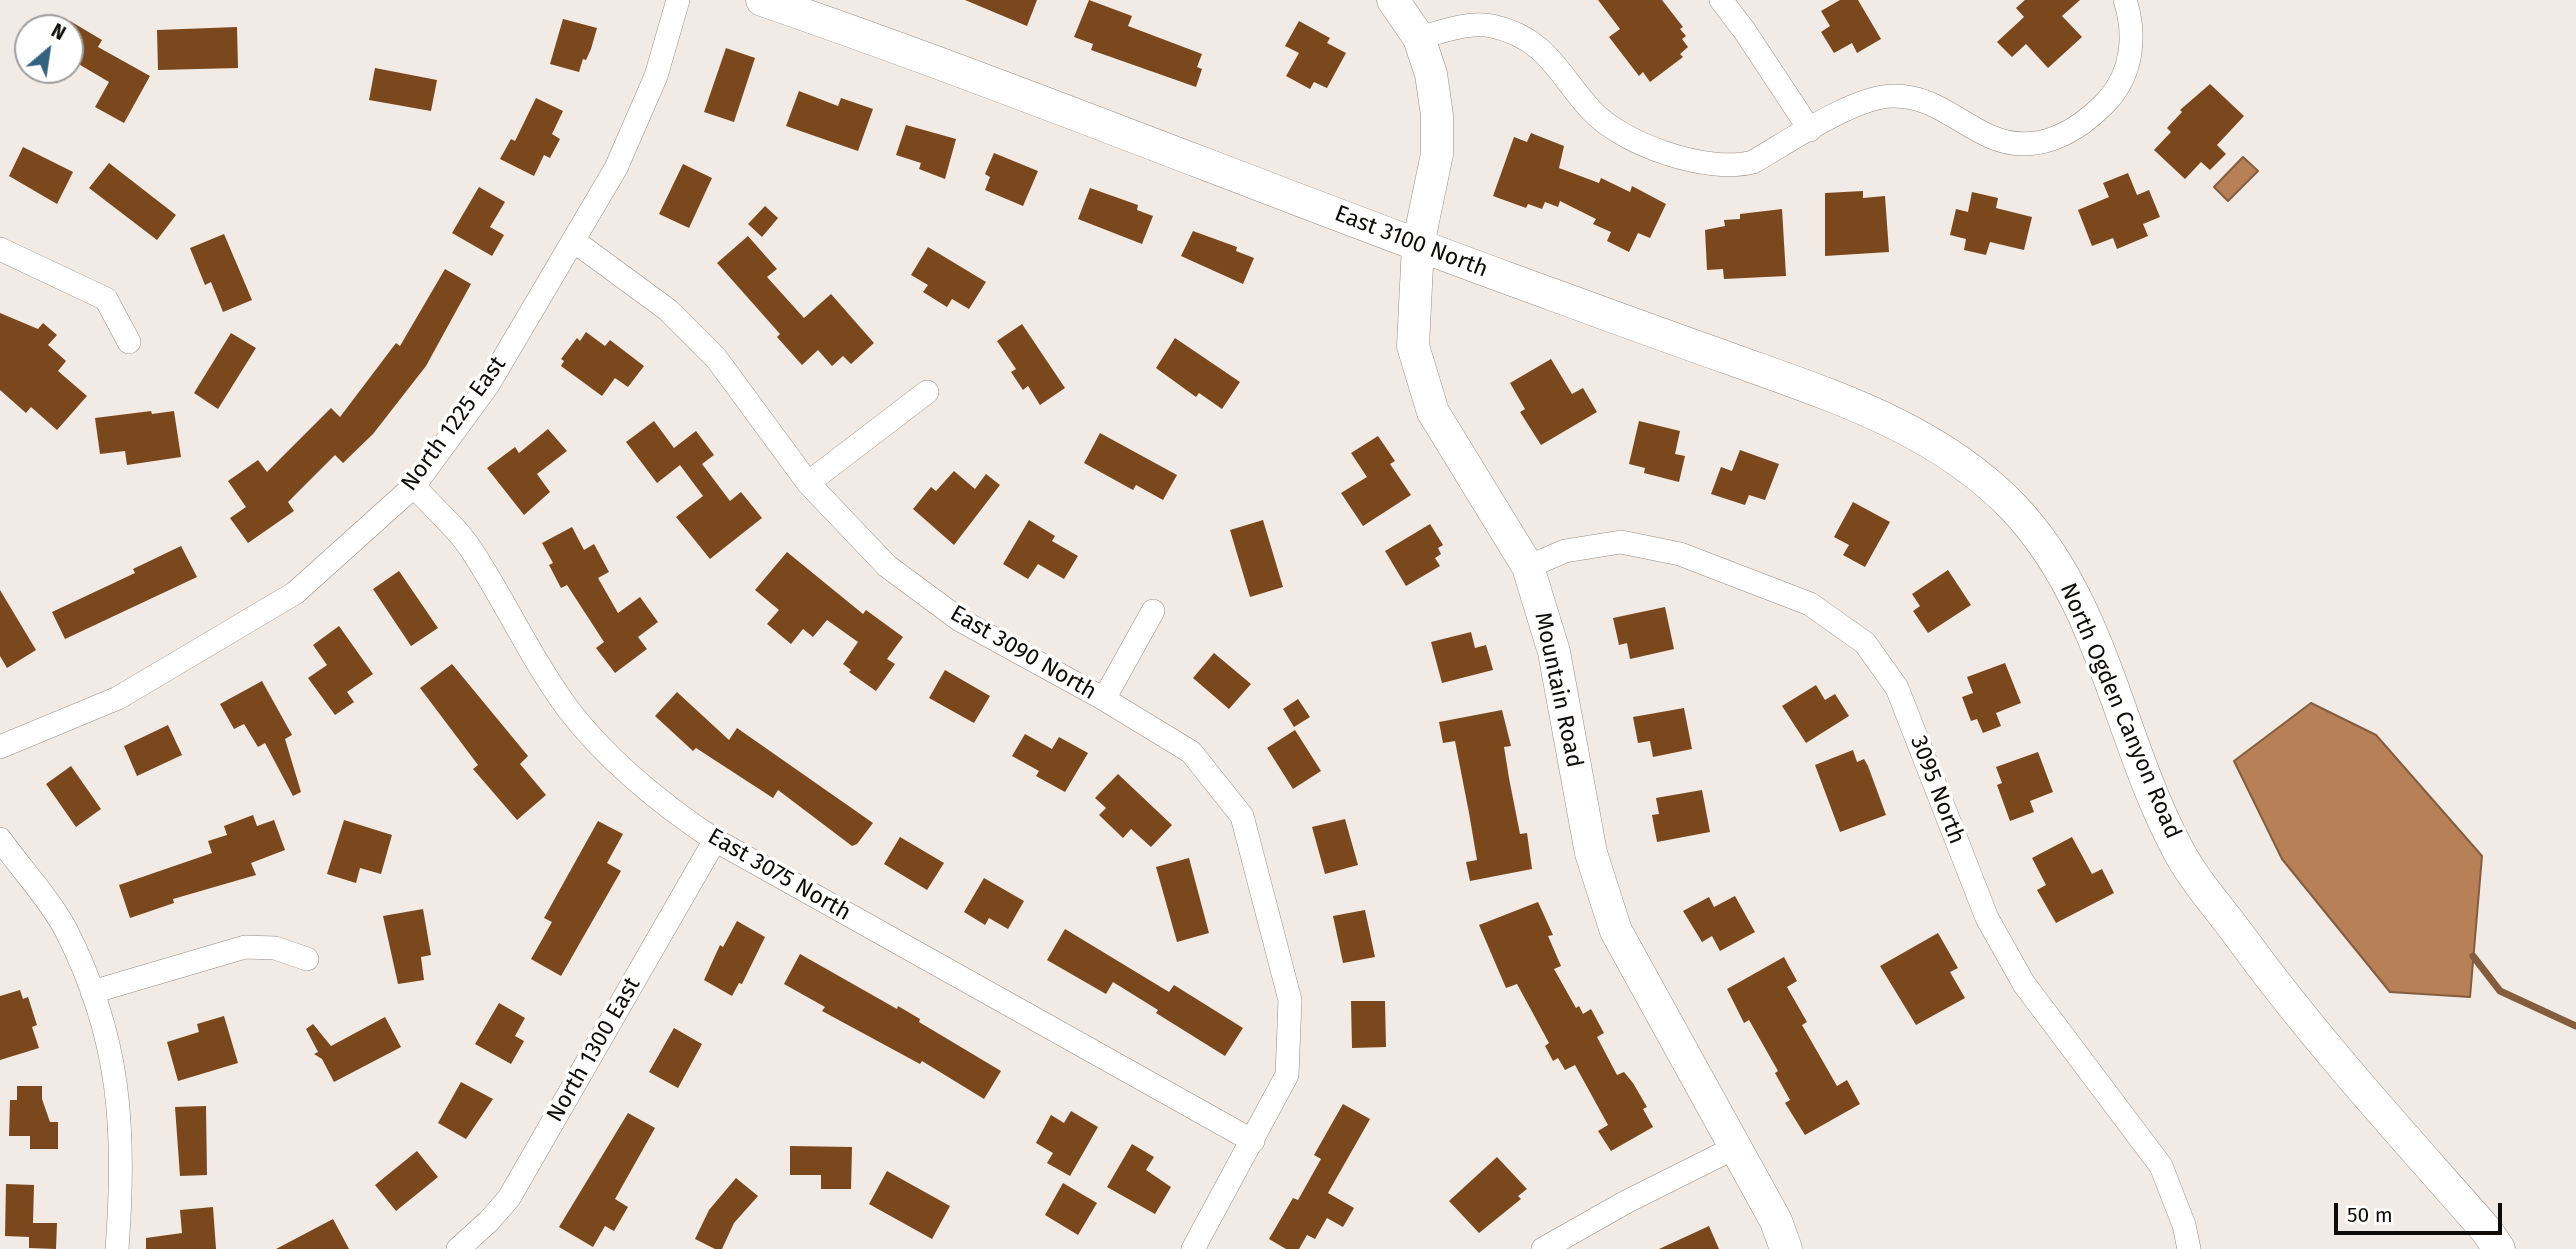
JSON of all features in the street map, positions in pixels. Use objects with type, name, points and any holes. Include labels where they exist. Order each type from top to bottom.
[{"type":"main road","name":"East 3100 North","points":[[762,0],[967,73],[1418,245],[1781,377],[1908,428],[1967,466],[1992,486],[2033,530]]},
{"type":"main road","name":"Mountain Road","points":[[1394,0],[1419,38],[1431,74],[1437,115],[1437,154],[1418,245],[1412,345],[1433,412],[1528,567],[1554,652],[1591,853],[1616,931],[1776,1222],[1786,1249]]},
{"type":"main road","name":"North Ogden Canyon Road","points":[[2033,530],[2075,593],[2098,647],[2146,784],[2180,855],[2298,1016],[2487,1231],[2499,1249]]},
{"type":"street","name":"North 1225 East","points":[[0,747],[118,698],[295,593],[414,486],[488,385],[616,168],[656,76],[678,0]]},
{"type":"street","points":[[1721,0],[1810,130]]},
{"type":"street","points":[[1419,38],[1462,27],[1489,25],[1515,33],[1535,44],[1555,62],[1592,111],[1612,127],[1679,159],[1734,167],[1753,162],[1864,102],[1891,96],[1919,98],[1949,111],[1991,137],[2018,143],[2045,143],[2075,130],[2115,91],[2133,41],[2125,0]]},
{"type":"street","name":"East 3090 North","points":[[574,241],[668,310],[716,358],[808,483],[887,566],[960,620],[1104,699],[1191,752],[1242,816],[1290,1000],[1287,1074],[1193,1249]]},
{"type":"street","points":[[0,249],[106,299],[130,342]]},
{"type":"street","points":[[808,483],[927,392]]},
{"type":"street","name":"East 3075 North","points":[[414,486],[473,551],[529,651],[570,710],[617,761],[656,796],[715,840],[1253,1141]]},
{"type":"street","name":"3095 North","points":[[1528,567],[1565,551],[1621,542],[1680,554],[1810,604],[1865,643],[1897,688],[1987,918],[2024,984],[2161,1167],[2184,1224],[2189,1249]]},
{"type":"street","points":[[1104,699],[1153,611]]},
{"type":"street","points":[[0,839],[65,928],[92,992],[119,1094],[122,1188],[117,1249]]},
{"type":"street","name":"North 1300 East","points":[[458,1249],[489,1221],[509,1198],[715,840]]},
{"type":"street","points":[[92,992],[246,947],[275,948],[307,959]]},
{"type":"street","points":[[1544,1249],[1734,1148]]},
{"type":"shaded area","points":[[2243,157],[2258,171],[2228,201],[2214,187]]},
{"type":"shaded area","points":[[2311,703],[2376,735],[2482,856],[2470,997],[2390,992],[2282,859],[2234,761]]},
{"type":"building","points":[[965,0],[1037,0],[1027,26]]},
{"type":"building","points":[[1089,0],[1132,16],[1128,26],[1202,54],[1197,67],[1202,69],[1196,87],[1091,50],[1093,44],[1074,37]]},
{"type":"building","points":[[1598,0],[1662,0],[1683,27],[1680,29],[1686,36],[1682,39],[1688,47],[1680,54],[1683,57],[1650,82],[1643,72],[1639,76],[1609,37],[1620,29]]},
{"type":"building","points":[[1840,0],[1858,0],[1881,39],[1857,53],[1852,43],[1834,53],[1821,32],[1830,26],[1821,11]]},
{"type":"building","points":[[2025,0],[2080,0],[2062,16],[2082,37],[2048,68],[2026,44],[2012,57],[1997,42],[2024,17],[2016,8]]},
{"type":"building","points":[[563,19],[597,28],[591,49],[586,60],[583,59],[579,72],[550,64]]},
{"type":"building","points":[[1299,21],[1330,38],[1327,43],[1346,53],[1327,88],[1314,82],[1310,89],[1286,76],[1299,53],[1285,46]]},
{"type":"building","points":[[237,27],[238,68],[158,70],[157,30]]},
{"type":"building","points":[[84,29],[102,40],[98,47],[150,76],[124,123],[95,107],[109,82],[84,67]]},
{"type":"building","points":[[726,48],[755,58],[734,122],[704,112]]},
{"type":"building","points":[[375,68],[437,80],[431,111],[369,100]]},
{"type":"building","points":[[2210,84],[2244,116],[2217,145],[2226,154],[2210,170],[2201,162],[2185,179],[2154,150],[2171,132],[2167,128],[2182,112],[2180,110]]},
{"type":"building","points":[[799,91],[838,106],[841,98],[873,109],[858,151],[786,126]]},
{"type":"building","points":[[536,98],[563,111],[552,134],[560,139],[550,158],[544,155],[534,176],[500,159],[511,139],[515,141]]},
{"type":"building","points":[[906,125],[956,139],[945,179],[919,169],[921,163],[896,155]]},
{"type":"building","points":[[1531,133],[1564,146],[1559,168],[1599,183],[1601,178],[1630,192],[1632,186],[1666,204],[1650,238],[1638,233],[1629,252],[1607,241],[1611,232],[1593,224],[1596,219],[1560,201],[1558,207],[1545,202],[1542,209],[1528,204],[1526,208],[1493,196],[1514,137],[1527,142]]},
{"type":"building","points":[[23,147],[73,172],[57,204],[9,176]]},
{"type":"building","points":[[994,153],[1038,171],[1023,206],[985,190],[990,177],[985,174]]},
{"type":"building","points":[[109,163],[176,215],[157,240],[89,188]]},
{"type":"building","points":[[683,164],[712,178],[689,228],[659,214]]},
{"type":"building","points":[[2128,173],[2137,195],[2149,190],[2160,217],[2143,224],[2148,236],[2117,249],[2113,238],[2092,246],[2078,210],[2109,197],[2103,183]]},
{"type":"building","points":[[479,187],[505,202],[490,227],[504,235],[492,256],[452,233]]},
{"type":"building","points":[[1090,188],[1138,205],[1137,210],[1153,216],[1142,244],[1078,219]]},
{"type":"building","points":[[1863,191],[1863,198],[1885,196],[1889,252],[1825,256],[1825,193]]},
{"type":"building","points":[[1972,192],[1998,198],[1996,208],[2032,217],[2024,250],[1990,242],[1986,255],[1964,250],[1966,239],[1950,235],[1956,209],[1968,212]]},
{"type":"building","points":[[765,206],[778,218],[762,237],[748,224]]},
{"type":"building","points":[[1782,209],[1786,276],[1724,279],[1723,269],[1707,270],[1705,230],[1725,226],[1724,220],[1740,219],[1740,214]]},
{"type":"building","points":[[1193,231],[1237,247],[1236,251],[1254,258],[1243,284],[1181,256]]},
{"type":"building","points":[[224,234],[252,300],[223,312],[211,282],[205,285],[190,248]]},
{"type":"building","points":[[748,236],[777,269],[767,277],[804,318],[831,294],[874,343],[851,364],[843,356],[832,366],[818,350],[802,365],[777,337],[780,334],[717,263]]},
{"type":"building","points":[[928,247],[986,282],[969,309],[952,299],[947,307],[923,292],[928,285],[911,275]]},
{"type":"building","points":[[445,269],[471,284],[426,366],[373,434],[343,463],[335,455],[288,502],[294,511],[248,543],[230,518],[246,507],[228,481],[258,460],[267,472],[331,408],[340,417],[396,343],[400,346]]},
{"type":"building","points":[[0,313],[38,329],[43,323],[57,335],[48,345],[66,361],[58,371],[87,396],[57,430],[31,407],[26,413],[0,390]]},
{"type":"building","points":[[1022,324],[1065,388],[1040,405],[1028,386],[1023,390],[1011,372],[1016,369],[997,341]]},
{"type":"building","points":[[586,332],[605,346],[610,340],[644,366],[628,387],[615,378],[602,396],[561,366],[564,361],[561,359],[577,338],[580,341]]},
{"type":"building","points":[[231,333],[256,348],[218,409],[194,393]]},
{"type":"building","points":[[1175,338],[1240,382],[1222,409],[1199,393],[1196,397],[1156,368]]},
{"type":"building","points":[[1551,359],[1572,394],[1583,388],[1597,412],[1541,445],[1520,412],[1525,409],[1510,383]]},
{"type":"building","points":[[151,411],[152,414],[174,411],[181,457],[127,465],[125,451],[100,454],[95,418]]},
{"type":"building","points":[[654,421],[674,448],[696,431],[714,455],[702,464],[730,501],[741,492],[762,518],[710,559],[676,517],[703,496],[680,465],[657,483],[626,442]]},
{"type":"building","points":[[1639,421],[1680,431],[1675,454],[1685,456],[1679,482],[1644,473],[1645,468],[1629,464]]},
{"type":"building","points":[[548,429],[567,451],[537,474],[550,492],[524,515],[487,468],[515,447],[519,453]]},
{"type":"building","points":[[1100,433],[1177,475],[1163,500],[1136,485],[1133,490],[1084,463]]},
{"type":"building","points":[[1378,436],[1395,461],[1390,464],[1411,495],[1363,526],[1341,493],[1367,477],[1351,453]]},
{"type":"building","points":[[1740,450],[1779,464],[1765,500],[1749,495],[1745,505],[1711,494],[1721,467],[1732,471]]},
{"type":"building","points":[[954,471],[975,489],[986,474],[1000,485],[954,545],[913,509],[931,487],[936,491]]},
{"type":"building","points":[[1853,502],[1890,522],[1865,567],[1843,555],[1849,545],[1834,537]]},
{"type":"building","points":[[1029,520],[1055,536],[1052,541],[1078,556],[1064,579],[1038,564],[1028,579],[1003,564]]},
{"type":"building","points":[[1263,520],[1283,587],[1250,597],[1230,530]]},
{"type":"building","points":[[1430,524],[1443,545],[1438,548],[1441,554],[1435,558],[1440,566],[1406,586],[1385,551]]},
{"type":"building","points":[[572,527],[584,550],[594,544],[609,572],[598,578],[618,613],[640,597],[658,622],[638,637],[647,649],[615,673],[596,648],[604,642],[567,585],[561,588],[549,565],[553,563],[542,543]]},
{"type":"building","points":[[181,546],[197,577],[65,639],[52,612],[135,573],[133,569]]},
{"type":"building","points":[[787,552],[863,614],[866,610],[903,637],[887,659],[895,664],[876,691],[849,672],[851,670],[843,664],[858,642],[827,620],[813,637],[803,629],[791,644],[767,624],[779,610],[755,590]]},
{"type":"building","points":[[1948,570],[1971,605],[1928,633],[1913,611],[1920,606],[1912,594]]},
{"type":"building","points":[[399,571],[438,628],[411,646],[373,589]]},
{"type":"building","points":[[0,590],[36,650],[7,668],[0,656]]},
{"type":"building","points":[[1665,607],[1674,649],[1630,659],[1627,643],[1619,645],[1613,618]]},
{"type":"building","points":[[339,626],[373,674],[347,692],[354,702],[335,715],[308,678],[327,665],[313,645]]},
{"type":"building","points":[[1471,632],[1475,648],[1486,645],[1493,670],[1442,683],[1431,642]]},
{"type":"building","points":[[1214,653],[1251,684],[1229,709],[1193,678]]},
{"type":"building","points":[[2005,663],[2021,703],[1996,713],[2001,726],[1983,733],[1977,719],[1971,721],[1962,697],[1973,693],[1967,677]]},
{"type":"building","points":[[452,664],[528,756],[520,764],[546,795],[517,820],[473,769],[478,765],[420,688]]},
{"type":"building","points":[[945,670],[990,696],[974,723],[929,698]]},
{"type":"building","points":[[262,681],[292,735],[285,739],[301,792],[293,796],[265,743],[258,747],[244,724],[234,729],[220,704]]},
{"type":"building","points":[[1816,685],[1825,700],[1835,694],[1849,716],[1806,743],[1782,706]]},
{"type":"building","points":[[677,692],[729,740],[737,728],[873,823],[857,844],[852,846],[778,790],[773,798],[696,748],[693,751],[655,716]]},
{"type":"building","points":[[1298,699],[1310,717],[1294,727],[1283,709]]},
{"type":"building","points":[[1684,708],[1692,749],[1653,757],[1650,741],[1638,743],[1633,717]]},
{"type":"building","points":[[1502,710],[1511,746],[1504,747],[1509,778],[1520,834],[1527,833],[1532,869],[1470,881],[1466,862],[1477,860],[1455,741],[1443,743],[1439,722]]},
{"type":"building","points":[[168,725],[182,755],[137,776],[124,746]]},
{"type":"building","points":[[1295,730],[1321,771],[1293,789],[1267,748]]},
{"type":"building","points":[[1025,734],[1052,749],[1059,737],[1088,753],[1065,792],[1036,776],[1039,771],[1012,756]]},
{"type":"building","points":[[1853,750],[1857,762],[1864,759],[1868,766],[1886,815],[1840,832],[1815,765]]},
{"type":"building","points":[[2038,752],[2053,792],[2030,801],[2034,812],[2010,821],[1997,785],[2002,783],[1996,767]]},
{"type":"building","points":[[71,766],[101,809],[76,827],[46,784]]},
{"type":"building","points":[[1118,774],[1172,825],[1151,847],[1131,829],[1123,838],[1099,815],[1106,808],[1095,798]]},
{"type":"building","points":[[1702,790],[1710,832],[1657,842],[1652,815],[1659,814],[1656,798]]},
{"type":"building","points":[[253,815],[257,826],[274,820],[285,850],[251,863],[256,875],[173,899],[174,903],[130,918],[119,885],[212,853],[208,841],[227,835],[224,826]]},
{"type":"building","points":[[1345,819],[1358,865],[1325,874],[1312,827]]},
{"type":"building","points":[[344,820],[392,835],[381,874],[360,868],[356,883],[327,874]]},
{"type":"building","points":[[598,821],[623,834],[607,863],[621,871],[561,976],[531,959],[552,922],[544,918]]},
{"type":"building","points":[[900,837],[944,863],[927,890],[884,864]]},
{"type":"building","points":[[2072,837],[2092,874],[2102,869],[2114,893],[2056,923],[2037,890],[2046,885],[2032,858]]},
{"type":"building","points":[[1189,858],[1209,933],[1177,942],[1156,867]]},
{"type":"building","points":[[984,878],[1024,901],[1008,929],[989,918],[985,925],[964,912]]},
{"type":"building","points":[[1735,896],[1755,932],[1720,951],[1712,936],[1702,942],[1683,911],[1709,897],[1714,907]]},
{"type":"building","points":[[1538,902],[1553,935],[1548,936],[1561,966],[1554,969],[1576,1008],[1579,1006],[1583,1014],[1591,1009],[1604,1033],[1597,1037],[1617,1075],[1624,1072],[1633,1083],[1647,1107],[1643,1109],[1653,1127],[1611,1151],[1598,1131],[1608,1125],[1575,1065],[1565,1070],[1558,1058],[1553,1061],[1545,1046],[1549,1043],[1517,984],[1506,988],[1479,925]]},
{"type":"building","points":[[423,909],[431,955],[421,957],[424,980],[398,984],[383,916]]},
{"type":"building","points":[[1365,910],[1375,957],[1343,963],[1333,916]]},
{"type":"building","points":[[737,921],[765,937],[742,984],[739,983],[732,996],[704,980],[720,945],[723,947]]},
{"type":"building","points":[[1065,929],[1169,992],[1174,985],[1243,1028],[1225,1056],[1156,1013],[1158,1010],[1113,982],[1106,994],[1047,960]]},
{"type":"building","points":[[1938,933],[1958,968],[1950,972],[1965,998],[1916,1025],[1880,966]]},
{"type":"building","points":[[800,954],[897,1009],[898,1006],[920,1019],[919,1022],[1001,1071],[984,1099],[922,1061],[920,1064],[822,1011],[825,1007],[784,984]]},
{"type":"building","points":[[1784,957],[1797,981],[1787,987],[1807,1022],[1802,1025],[1837,1086],[1847,1080],[1860,1104],[1805,1135],[1785,1103],[1790,1100],[1775,1073],[1778,1071],[1749,1020],[1744,1023],[1727,989]]},
{"type":"building","points":[[20,990],[23,999],[28,997],[37,1025],[32,1027],[39,1048],[0,1060],[0,996]]},
{"type":"building","points":[[1351,1001],[1385,1001],[1386,1047],[1352,1048]]},
{"type":"building","points":[[499,1003],[525,1018],[515,1036],[524,1041],[511,1064],[475,1044]]},
{"type":"building","points":[[224,1016],[238,1063],[178,1081],[167,1042],[199,1032],[197,1024]]},
{"type":"building","points":[[385,1017],[401,1047],[334,1082],[322,1059],[314,1054],[318,1052],[306,1029],[313,1024],[331,1046]]},
{"type":"building","points":[[674,1028],[702,1044],[678,1088],[649,1072]]},
{"type":"building","points":[[461,1082],[493,1099],[466,1139],[438,1123]]},
{"type":"building","points":[[17,1086],[42,1086],[42,1099],[50,1122],[58,1122],[58,1149],[30,1149],[30,1136],[9,1136],[10,1100],[17,1100]]},
{"type":"building","points":[[1343,1104],[1370,1119],[1328,1193],[1354,1208],[1343,1227],[1327,1218],[1315,1239],[1307,1235],[1299,1249],[1286,1249],[1269,1239],[1293,1198],[1298,1200],[1321,1159],[1314,1155]]},
{"type":"building","points":[[206,1106],[207,1175],[180,1176],[175,1107]]},
{"type":"building","points":[[1071,1111],[1098,1127],[1070,1176],[1047,1163],[1053,1153],[1036,1143],[1051,1115],[1064,1123]]},
{"type":"building","points":[[628,1113],[655,1128],[615,1199],[628,1207],[614,1231],[605,1226],[593,1247],[559,1227]]},
{"type":"building","points":[[1132,1144],[1154,1157],[1146,1170],[1171,1187],[1155,1214],[1107,1187]]},
{"type":"building","points":[[790,1146],[852,1147],[851,1189],[821,1189],[821,1175],[790,1175]]},
{"type":"building","points":[[417,1151],[438,1177],[396,1211],[375,1185]]},
{"type":"building","points":[[1497,1157],[1527,1189],[1518,1196],[1521,1199],[1479,1233],[1449,1201]]},
{"type":"building","points":[[887,1171],[950,1206],[932,1239],[869,1204]]},
{"type":"building","points":[[736,1178],[758,1196],[734,1223],[722,1249],[715,1249],[695,1239],[709,1210]]},
{"type":"building","points":[[1063,1183],[1097,1203],[1078,1235],[1045,1215]]},
{"type":"building","points":[[6,1184],[34,1185],[33,1223],[57,1223],[56,1249],[29,1248],[29,1237],[5,1236]]},
{"type":"building","points":[[213,1207],[216,1249],[146,1249],[146,1238],[182,1233],[180,1210]]},
{"type":"building","points":[[333,1219],[349,1249],[276,1249]]},
{"type":"building","points":[[1709,1226],[1719,1249],[1659,1249]]},
{"type":"waterway","points":[[2473,956],[2500,991],[2576,1026]]}]
